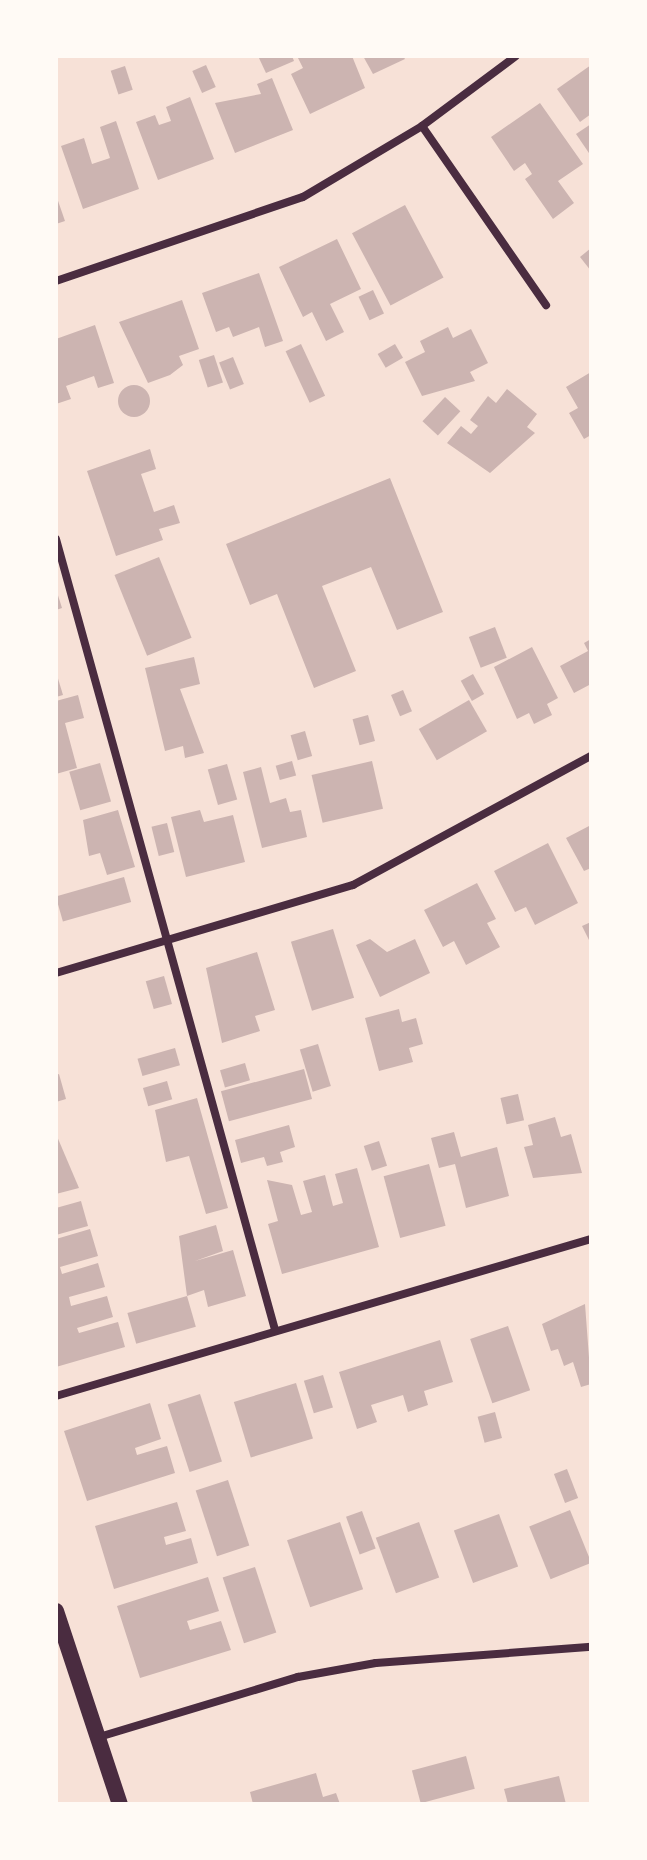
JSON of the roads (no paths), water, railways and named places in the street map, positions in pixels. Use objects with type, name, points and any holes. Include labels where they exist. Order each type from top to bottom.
[{"type":"main road","points":[[56,1611],[120,1804]]},
{"type":"street","points":[[56,281],[303,197],[422,126],[516,56]]},
{"type":"street","points":[[422,126],[546,305]]},
{"type":"street","points":[[56,539],[275,1330]]},
{"type":"street","points":[[56,973],[166,943],[353,885],[591,756]]},
{"type":"street","points":[[56,1396],[591,1239]]},
{"type":"street","points":[[98,1738],[298,1677],[376,1663],[591,1647]]}]
